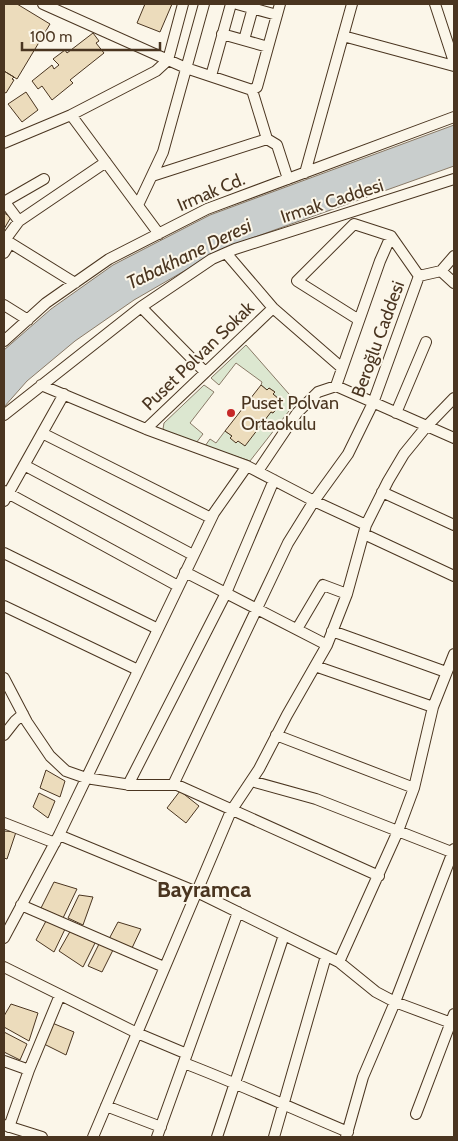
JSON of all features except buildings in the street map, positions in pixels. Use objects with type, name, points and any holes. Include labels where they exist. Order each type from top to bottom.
[{"type":"street","points":[[43,4],[186,68],[252,90]]},
{"type":"street","points":[[4,143],[71,115],[156,70],[168,60],[184,4]]},
{"type":"street","points":[[138,206],[163,152],[204,4]]},
{"type":"street","points":[[211,76],[231,4]]},
{"type":"street","points":[[237,4],[253,6],[277,15]]},
{"type":"street","points":[[252,90],[257,87],[280,4]]},
{"type":"street","points":[[305,173],[352,4]]},
{"type":"street","points":[[435,4],[454,62]]},
{"type":"street","points":[[244,40],[253,6]]},
{"type":"street","points":[[222,34],[268,47]]},
{"type":"street","points":[[343,36],[454,66]]},
{"type":"street","points":[[252,90],[267,139],[277,145],[288,179]]},
{"type":"street","points":[[71,115],[159,234]]},
{"type":"street","name":"Irmak Cd.","points":[[4,341],[46,303],[110,259],[207,209],[454,117]]},
{"type":"street","points":[[152,176],[267,139]]},
{"type":"street","points":[[4,254],[6,241],[19,220],[106,162]]},
{"type":"street","points":[[19,220],[4,202],[44,179]]},
{"type":"street","name":"Irmak Caddesi","points":[[4,415],[141,307],[212,259],[454,179]]},
{"type":"street","points":[[359,320],[296,281],[354,224],[391,236],[419,276]]},
{"type":"street","points":[[336,386],[380,261],[391,236]]},
{"type":"street","points":[[6,241],[75,283]]},
{"type":"street","points":[[226,253],[273,308],[342,368]]},
{"type":"street","points":[[454,256],[441,271],[454,283]]},
{"type":"street","name":"Beroğlu Caddesi","points":[[173,786],[258,610],[288,543],[314,501],[348,454],[373,403],[419,276],[441,271]]},
{"type":"street","points":[[4,305],[28,320]]},
{"type":"street","points":[[141,307],[206,372]]},
{"type":"street","name":"Puset Polvan Sokak","points":[[146,429],[273,308]]},
{"type":"street","points":[[396,413],[426,342]]},
{"type":"street","points":[[41,385],[146,429],[258,471],[454,576]]},
{"type":"street","points":[[258,471],[297,413],[318,392],[336,386],[454,438]]},
{"type":"street","points":[[64,394],[5,495],[178,586]]},
{"type":"street","points":[[93,1137],[231,811],[251,781],[327,645],[347,594],[365,530],[382,492],[404,454],[426,427],[454,398]]},
{"type":"street","points":[[42,434],[211,518]]},
{"type":"street","points":[[24,465],[193,555]]},
{"type":"street","points":[[4,938],[57,839],[211,518],[247,466]]},
{"type":"street","points":[[128,784],[226,593],[274,480]]},
{"type":"street","points":[[382,492],[454,525]]},
{"type":"street","points":[[4,553],[158,629]]},
{"type":"street","points":[[185,572],[327,645]]},
{"type":"street","points":[[297,630],[323,585],[347,594]]},
{"type":"street","points":[[4,606],[138,670]]},
{"type":"street","points":[[332,631],[446,672]]},
{"type":"street","points":[[340,962],[398,831],[414,788],[433,707],[454,654]]},
{"type":"street","points":[[315,666],[433,707]]},
{"type":"street","points":[[4,678],[23,714],[50,756],[66,771],[86,778],[128,784],[177,786],[378,876]]},
{"type":"street","points":[[4,735],[14,720],[23,714]]},
{"type":"street","points":[[276,735],[414,788]]},
{"type":"street","points":[[4,967],[185,1059],[347,1134],[363,1077],[454,852],[316,799],[251,781]]},
{"type":"street","points":[[4,823],[57,839],[197,892],[340,962],[376,992],[394,1002],[453,1020],[416,1114]]},
{"type":"street","points":[[21,905],[164,967]]},
{"type":"street","points":[[106,1106],[159,1132],[238,912]]},
{"type":"street","points":[[217,1137],[284,935]]},
{"type":"street","points":[[274,1137],[326,956]]},
{"type":"street","points":[[42,1137],[6,1126],[60,995]]},
{"type":"street","points":[[4,1061],[28,1070]]},
{"type":"green space","points":[[246,345],[296,402],[250,461],[205,446],[210,439],[216,443],[225,431],[232,436],[230,438],[271,412],[273,413],[278,406],[277,404],[280,400],[273,394],[275,392],[269,388],[267,390],[261,385],[262,382],[236,363],[219,385],[211,378]]},
{"type":"green space","points":[[204,385],[214,392],[190,423],[203,434],[196,443],[163,429],[164,423]]},
{"type":"water","name":"Tabakhane Deresi","points":[[454,125],[454,166],[224,248],[134,300],[75,341],[27,381],[4,407],[4,350],[51,309],[113,265],[210,215]]},
{"type":"place","name":"Puset Polvan Ortaokulu","points":[[231,413]]},
{"type":"district","name":"Bayramca","points":[[204,889]]}]
